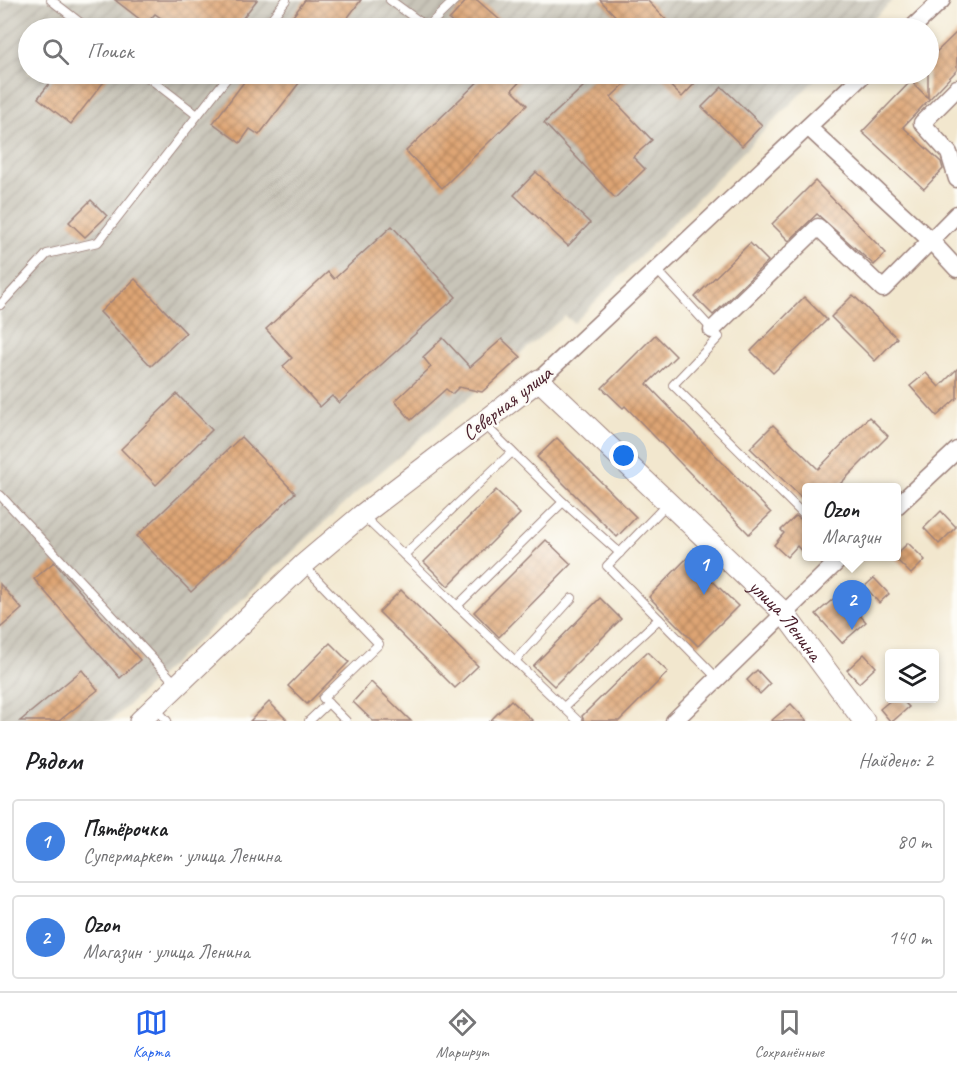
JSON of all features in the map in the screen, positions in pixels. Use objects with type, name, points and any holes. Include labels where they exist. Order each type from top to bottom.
[{"type":"street","points":[[923,18],[942,0]]},
{"type":"street","name":"Северная улица","points":[[154,717],[178,687],[303,565],[362,515],[539,380],[853,84]]},
{"type":"street","points":[[957,88],[922,123],[949,153],[957,179]]},
{"type":"street","points":[[807,127],[930,240],[957,269]]},
{"type":"street","points":[[712,330],[818,226],[883,289],[957,214]]},
{"type":"street","name":"улица Ленина","points":[[539,380],[783,612],[864,721]]},
{"type":"street","points":[[901,502],[957,450]]},
{"type":"street","points":[[675,721],[783,612],[838,561]]},
{"type":"lane","points":[[51,0],[74,18]]},
{"type":"lane","points":[[272,18],[286,0]]},
{"type":"lane","points":[[390,0],[415,18]]},
{"type":"lane","points":[[436,18],[455,0]]},
{"type":"lane","points":[[157,84],[197,116]]},
{"type":"lane","points":[[0,305],[47,254],[98,242],[222,84]]},
{"type":"lane","points":[[656,269],[719,337],[673,385],[802,513]]},
{"type":"lane","points":[[483,423],[563,502],[620,553]]},
{"type":"lane","points":[[404,555],[512,452]]},
{"type":"lane","points":[[0,495],[178,687]]},
{"type":"lane","points":[[458,606],[563,502]]},
{"type":"lane","points":[[668,504],[607,566],[717,678]]},
{"type":"lane","points":[[362,515],[578,721]]},
{"type":"lane","points":[[303,565],[379,644],[323,698],[346,721]]},
{"type":"lane","points":[[515,661],[572,598]]},
{"type":"lane","points":[[564,708],[659,619]]},
{"type":"lane","points":[[309,721],[328,703]]},
{"type":"shaded area","points":[[0,0],[893,0],[874,18],[18,18],[18,84],[810,84],[574,323],[565,316],[358,491],[111,721],[0,721]]},
{"type":"building","points":[[115,0],[257,0],[243,18],[161,18],[155,14],[151,18],[138,18]]},
{"type":"building","points":[[305,0],[361,0],[348,18],[292,18]]},
{"type":"building","points":[[467,0],[477,0],[498,18],[451,18]]},
{"type":"building","points":[[600,0],[647,0],[664,18],[617,18]]},
{"type":"building","points":[[957,32],[957,70],[903,127],[941,162],[943,169],[924,189],[862,132],[908,84],[914,84],[928,98],[928,84],[939,84],[939,49]]},
{"type":"building","points":[[49,84],[102,84],[71,124],[38,98]]},
{"type":"building","points":[[242,84],[298,84],[259,135],[250,129],[240,143],[213,123]]},
{"type":"building","points":[[476,84],[518,84],[512,90],[527,105],[442,188],[406,151]]},
{"type":"building","points":[[586,84],[625,84],[611,97],[652,140],[633,157],[645,169],[615,198],[544,123]]},
{"type":"building","points":[[668,84],[694,84],[682,97]]},
{"type":"building","points":[[722,87],[762,125],[742,146],[702,107]]},
{"type":"building","points":[[536,172],[590,223],[568,246],[514,195]]},
{"type":"building","points":[[815,181],[886,253],[874,265],[817,214],[789,241],[772,224]]},
{"type":"building","points":[[91,200],[107,216],[85,237],[69,222]]},
{"type":"building","points":[[392,226],[456,297],[339,403],[332,396],[320,407],[283,366],[292,358],[266,329],[328,272],[334,279]]},
{"type":"building","points":[[750,243],[768,261],[713,315],[695,297]]},
{"type":"building","points":[[135,279],[186,333],[151,366],[100,312]]},
{"type":"building","points":[[853,295],[897,338],[875,361],[831,317]]},
{"type":"building","points":[[804,297],[827,320],[773,373],[751,351]]},
{"type":"building","points":[[655,335],[676,356],[647,384],[771,513],[749,534],[625,406],[623,408],[602,388]]},
{"type":"building","points":[[443,338],[470,367],[502,339],[521,357],[482,392],[459,387],[452,394],[446,389],[411,420],[395,401],[431,367],[423,357]]},
{"type":"building","points":[[957,369],[957,398],[937,416],[910,386],[926,373],[939,387]]},
{"type":"building","points":[[177,394],[212,430],[156,485],[121,449]]},
{"type":"building","points":[[869,417],[888,436],[841,483],[802,483],[802,498],[750,448],[773,425],[818,469]]},
{"type":"building","points":[[241,437],[295,493],[191,592],[137,536]]},
{"type":"building","points":[[557,438],[636,517],[617,537],[537,457]]},
{"type":"building","points":[[496,490],[520,514],[448,586],[424,562]]},
{"type":"building","points":[[941,511],[956,527],[939,544],[924,528]]},
{"type":"building","points":[[796,516],[802,520],[802,552],[797,546],[787,557],[774,545],[784,533],[781,530]]},
{"type":"building","points":[[546,540],[571,564],[499,637],[474,612]]},
{"type":"building","points":[[908,543],[925,560],[911,574],[898,561],[901,561],[901,550]]},
{"type":"building","points":[[688,557],[738,606],[698,646],[649,597]]},
{"type":"building","points":[[54,562],[140,660],[120,678],[34,579]]},
{"type":"building","points":[[874,578],[889,594],[879,603],[865,586]]},
{"type":"building","points":[[0,584],[22,609],[0,628]]},
{"type":"building","points":[[401,590],[478,666],[455,688],[379,612]]},
{"type":"building","points":[[840,593],[866,622],[842,643],[816,614]]},
{"type":"building","points":[[600,598],[621,619],[554,686],[533,666]]},
{"type":"building","points":[[330,643],[349,662],[307,704],[288,686]]},
{"type":"building","points":[[647,652],[668,672],[619,721],[584,721],[582,716]]},
{"type":"building","points":[[864,654],[876,667],[859,683],[847,670]]},
{"type":"building","points":[[82,670],[98,690],[59,721],[20,721]]},
{"type":"building","points":[[757,670],[770,684],[760,694],[747,680]]},
{"type":"building","points":[[371,682],[411,721],[373,721],[353,702]]},
{"type":"building","points":[[511,700],[533,721],[490,721]]},
{"type":"building","points":[[269,702],[288,721],[250,721]]},
{"type":"building","points":[[887,703],[905,703],[909,707],[893,721],[890,721],[880,709]]},
{"type":"building","points":[[791,704],[807,721],[771,721]]},
{"type":"place","name":"Пятёрочка","points":[[704,595]]},
{"type":"place","name":"Ozon","points":[[852,630]]}]
